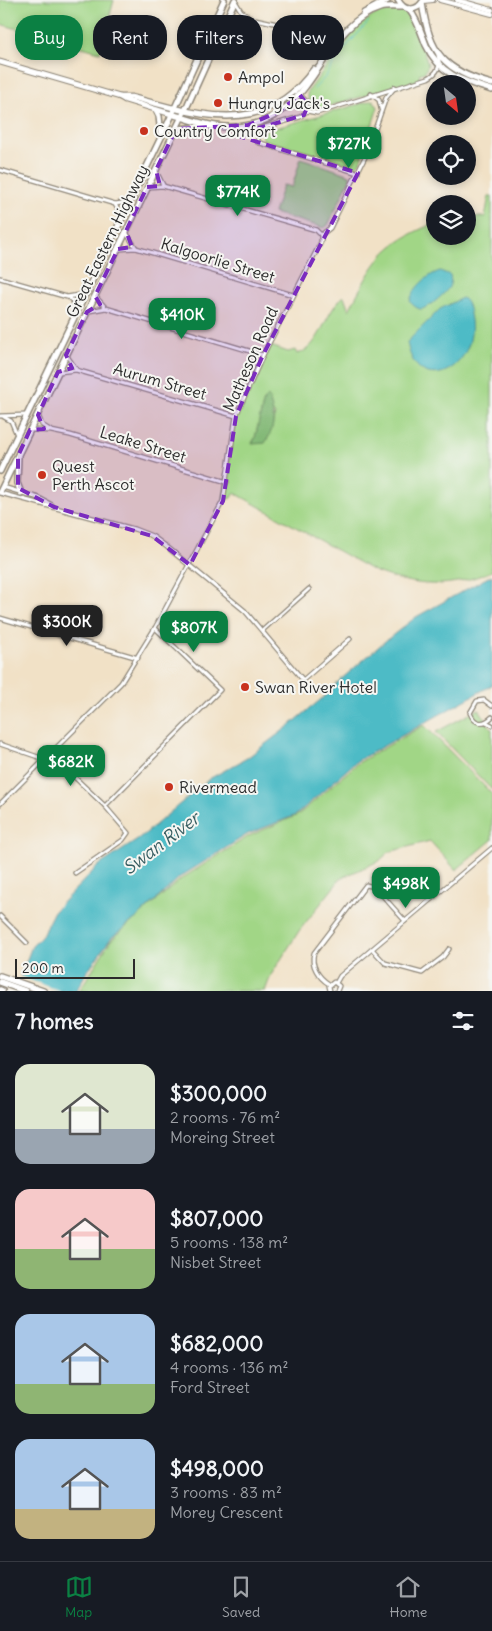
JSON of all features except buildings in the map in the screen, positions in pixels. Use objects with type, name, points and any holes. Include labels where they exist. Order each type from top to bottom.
[{"type":"highway","points":[[0,976],[43,991]]},
{"type":"highway","points":[[0,982],[25,991]]},
{"type":"main road","name":"Great Eastern Highway","points":[[0,471],[161,137],[224,0]]},
{"type":"main road","name":"Great Eastern Highway","points":[[228,15],[235,0]]},
{"type":"main road","points":[[344,33],[359,16],[388,0]]},
{"type":"main road","points":[[398,0],[402,7]]},
{"type":"main road","points":[[344,34],[368,14],[379,8],[402,7],[409,9],[416,8],[423,2]]},
{"type":"main road","points":[[423,2],[427,27],[436,49],[445,63],[458,72],[492,84]]},
{"type":"main road","points":[[409,9],[419,24],[426,44],[439,67],[457,79],[492,90]]},
{"type":"main road","name":"Great Eastern Highway","points":[[0,493],[207,60]]},
{"type":"main road","points":[[176,128],[234,127],[262,120],[281,111],[298,93],[322,60]]},
{"type":"main road","points":[[0,62],[214,126]]},
{"type":"main road","points":[[120,97],[131,97],[214,117],[248,115],[271,107],[298,93]]},
{"type":"main road","points":[[156,110],[159,116],[161,137]]},
{"type":"main road","points":[[18,456],[17,483],[21,493]]},
{"type":"street","points":[[235,0],[241,11],[247,15]]},
{"type":"street","points":[[423,2],[433,0]]},
{"type":"street","points":[[440,0],[492,12]]},
{"type":"street","points":[[457,0],[492,12]]},
{"type":"street","points":[[307,111],[317,113],[431,76],[439,67],[436,49]]},
{"type":"street","name":"Matheson Road","points":[[0,804],[121,683],[138,658],[190,565],[223,501],[236,416],[263,355],[321,242],[321,235],[330,228],[358,173],[381,110],[388,94],[395,87]]},
{"type":"street","points":[[298,93],[308,105],[307,111],[300,117],[262,128],[257,142],[358,173]]},
{"type":"street","points":[[371,94],[379,100],[381,110]]},
{"type":"street","points":[[0,170],[115,204],[130,202]]},
{"type":"street","points":[[156,170],[163,186]]},
{"type":"street","points":[[147,187],[163,186],[316,230],[321,235]]},
{"type":"street","points":[[115,204],[122,218]]},
{"type":"street","name":"Kalgoorlie Street","points":[[126,231],[136,248]]},
{"type":"street","name":"Kalgoorlie Street","points":[[118,249],[136,248],[293,295]]},
{"type":"street","points":[[0,278],[67,297],[73,302],[76,312]]},
{"type":"street","points":[[67,297],[85,294]]},
{"type":"street","points":[[95,296],[106,308]]},
{"type":"street","points":[[87,312],[94,308],[106,308],[263,355]]},
{"type":"street","points":[[66,355],[76,370]]},
{"type":"street","name":"Aurum Street","points":[[58,372],[76,370],[236,416]]},
{"type":"street","points":[[2,416],[27,415]]},
{"type":"street","points":[[38,415],[42,425],[51,431]]},
{"type":"street","points":[[2,416],[11,421],[17,436]]},
{"type":"street","name":"Leake Street","points":[[30,430],[51,431],[227,482]]},
{"type":"street","points":[[2,486],[39,498],[54,507]]},
{"type":"street","points":[[0,493],[134,529],[152,536],[246,611],[303,680],[350,640]]},
{"type":"street","points":[[263,630],[309,589]]},
{"type":"street","points":[[0,618],[138,658]]},
{"type":"street","points":[[105,806],[220,690],[155,628]]},
{"type":"street","points":[[492,706],[484,700],[476,701],[470,710],[472,718],[476,722],[486,722],[492,725]]},
{"type":"street","points":[[486,722],[492,717]]},
{"type":"street","points":[[0,744],[45,759]]},
{"type":"street","points":[[50,754],[105,806],[127,830],[127,836],[75,873]]},
{"type":"street","points":[[406,921],[375,887],[366,885],[314,953],[314,965],[322,980],[329,984],[336,982],[340,976],[406,921],[492,848]]},
{"type":"street","points":[[0,916],[26,943]]},
{"type":"street","points":[[372,949],[385,963],[422,973],[443,957],[450,949]]},
{"type":"street","points":[[336,982],[338,991]]},
{"type":"street","points":[[329,984],[330,991]]},
{"type":"highlighted area","points":[[300,95],[308,105],[304,115],[235,135],[358,173],[263,355],[236,416],[223,501],[190,565],[152,536],[54,507],[18,488],[18,456],[30,430],[44,429],[38,415],[58,372],[72,368],[66,355],[87,312],[100,304],[95,296],[118,249],[132,247],[126,231],[147,187],[160,186],[156,170],[176,129],[248,125],[278,112]]},
{"type":"green space","points":[[0,0],[114,0],[110,15],[93,15],[93,50],[83,47],[83,15],[15,15],[15,28],[0,24]]},
{"type":"green space","points":[[388,9],[406,12],[418,31],[428,65],[425,72],[419,74],[420,80],[312,111],[307,94],[309,90],[330,60],[344,60],[344,42],[363,22]]},
{"type":"green space","points":[[373,100],[378,107],[360,162],[356,166],[264,140],[261,135],[265,131]]},
{"type":"green space","points":[[301,158],[350,175],[350,179],[328,225],[324,228],[274,213],[283,185],[292,187]]},
{"type":"green space","points":[[489,196],[492,196],[492,571],[477,577],[448,583],[433,584],[405,581],[374,571],[235,493],[232,498],[223,501],[236,416],[268,345],[288,352],[295,350],[297,354],[312,345],[337,303],[344,296],[349,310],[373,267],[382,256],[402,239],[417,231],[426,227],[426,245],[476,245],[476,217],[485,217]],"holes":[[[264,400],[275,415],[269,436],[252,443],[255,438]]]},
{"type":"green space","points":[[268,396],[273,415],[273,426],[265,443],[252,444],[264,400]]},
{"type":"green space","points":[[479,709],[492,730],[492,790],[436,732]]},
{"type":"green space","points":[[424,725],[492,794],[492,840],[456,870],[430,841],[389,852],[379,861],[341,878],[299,931],[271,975],[265,991],[195,991],[178,985],[161,991],[79,991],[111,940],[181,879],[249,836],[298,815],[358,763]]},
{"type":"water","points":[[440,271],[450,275],[451,281],[447,290],[427,307],[420,309],[416,307],[410,302],[414,292],[425,279]]},
{"type":"water","points":[[462,298],[469,307],[470,314],[471,333],[467,350],[458,362],[447,371],[434,374],[423,371],[413,360],[407,342],[440,309]]},
{"type":"water","name":"Swan River","points":[[492,575],[492,685],[357,761],[296,815],[248,834],[180,877],[139,916],[111,938],[76,991],[15,991],[32,946],[41,937],[54,911],[98,866],[139,839],[209,779],[247,758],[289,726],[331,691],[338,682],[384,642],[416,617]]},
{"type":"pier","points":[[19,976],[61,991],[13,991]]},
{"type":"waterway","points":[[314,89],[326,76],[338,56],[369,21]]},
{"type":"place","name":"Ampol","points":[[228,77]]},
{"type":"place","name":"Hungry Jack's","points":[[218,103]]},
{"type":"place","name":"Country Comfort","points":[[144,131]]},
{"type":"place","name":"Quest Perth Ascot","points":[[42,475]]},
{"type":"place","name":"Swan River Hotel","points":[[245,687]]},
{"type":"place","name":"Rivermead","points":[[169,787]]}]
